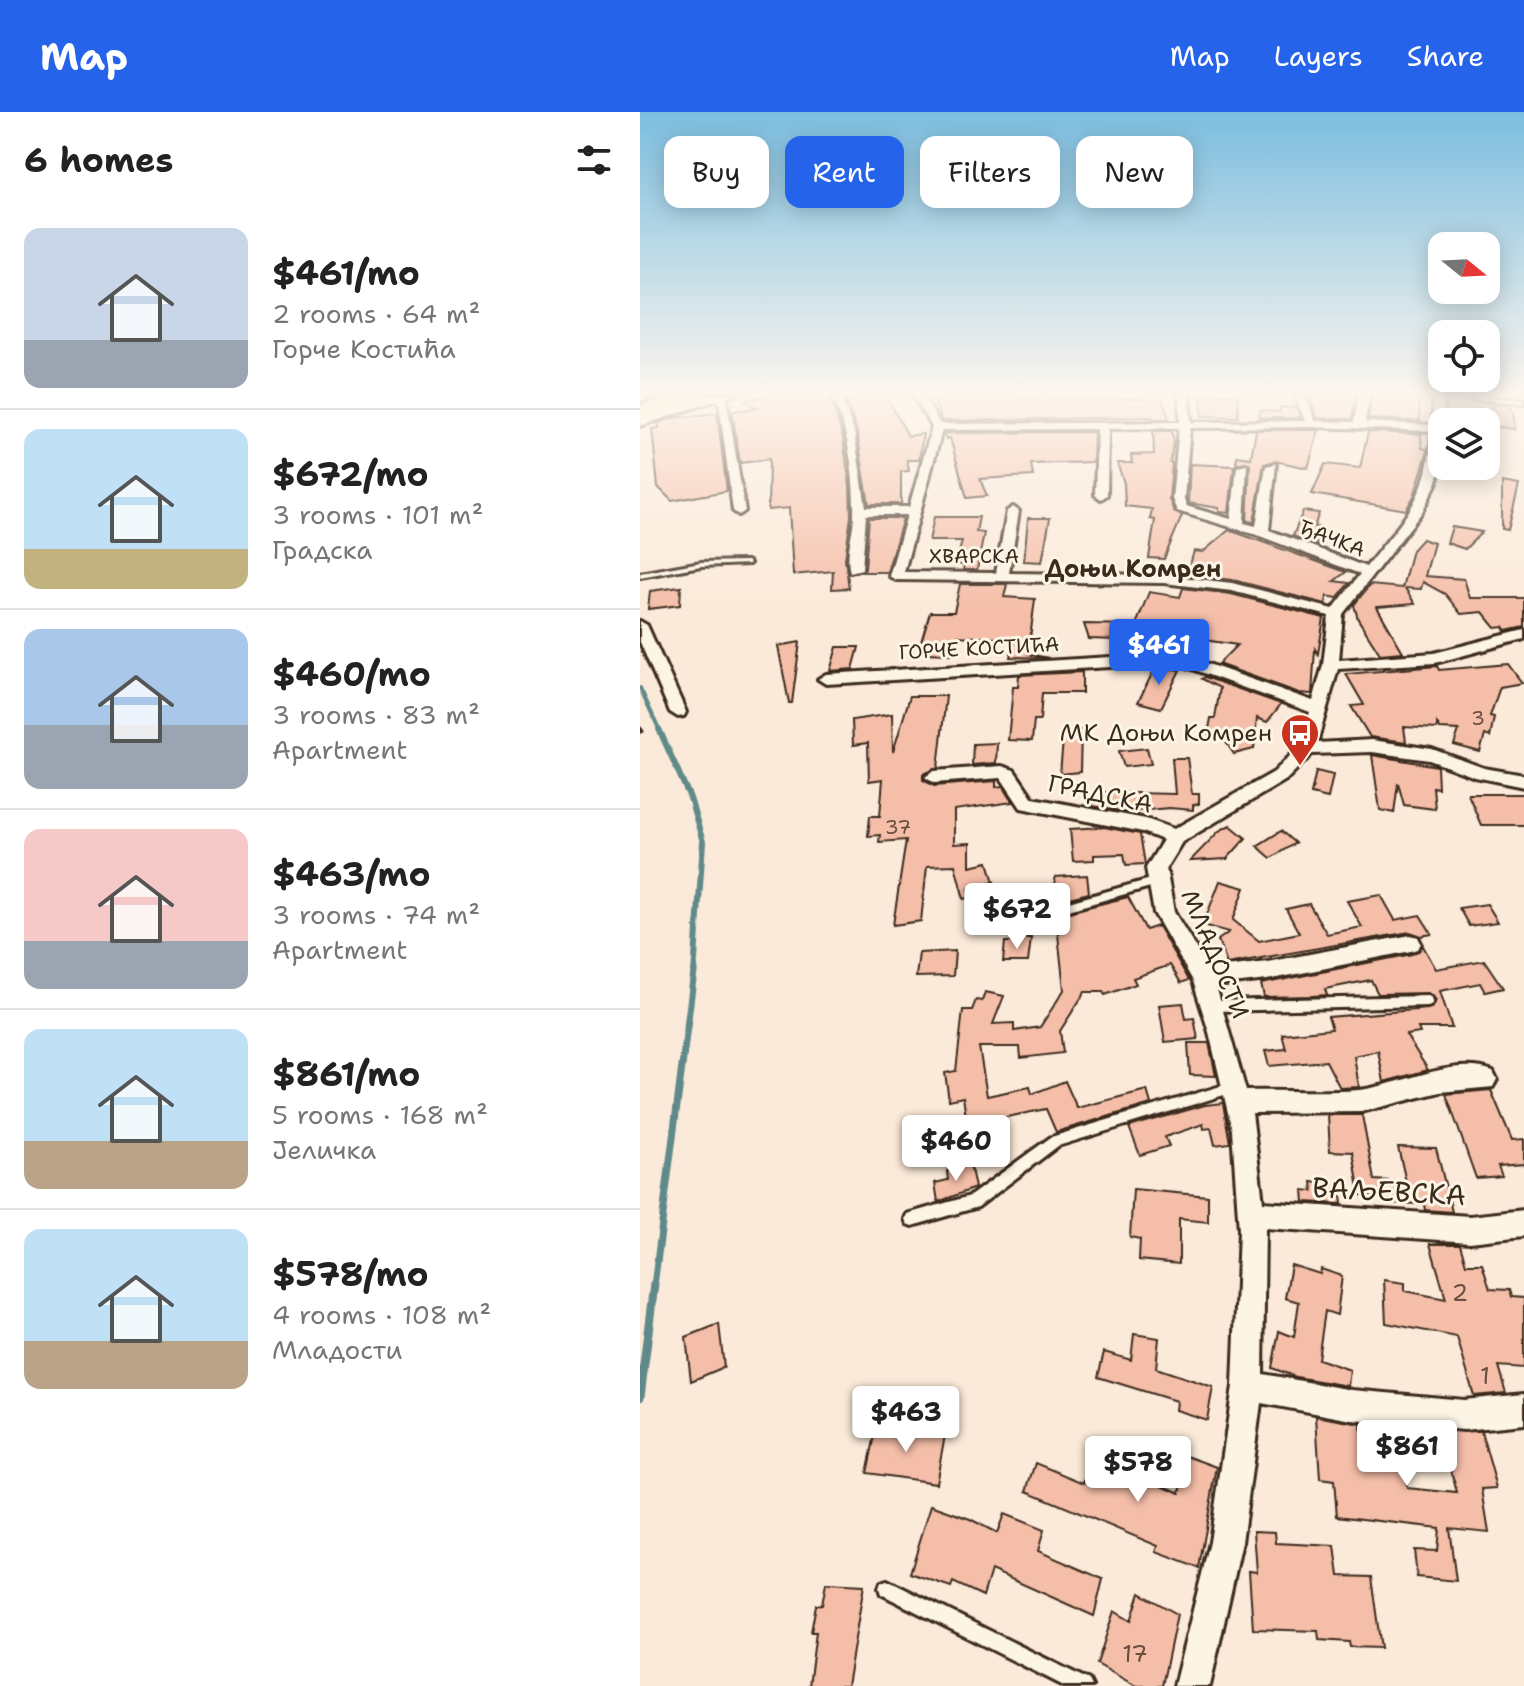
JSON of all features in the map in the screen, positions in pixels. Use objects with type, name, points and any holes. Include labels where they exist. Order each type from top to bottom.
[{"type":"street","points":[[734,467],[739,511]]},
{"type":"street","points":[[854,467],[860,511],[855,569]]},
{"type":"street","points":[[860,511],[915,511],[926,467]]},
{"type":"street","points":[[1101,495],[1102,467]]},
{"type":"street","name":"ЂАЧКА","points":[[1181,467],[1178,504],[1195,514],[1262,532],[1368,572]]},
{"type":"street","points":[[1237,525],[1243,467]]},
{"type":"street","points":[[1262,532],[1272,467]]},
{"type":"street","points":[[1175,837],[1280,776],[1307,749],[1331,665],[1336,614],[1425,495],[1431,480]]},
{"type":"street","name":"ХВАРСКА","points":[[915,511],[896,576],[1107,576],[1205,582],[1336,614]]},
{"type":"street","points":[[1002,577],[1013,511]]},
{"type":"street","points":[[640,625],[678,712]]},
{"type":"street","points":[[1331,665],[1435,658],[1524,634]]},
{"type":"street","name":"ГОРЧЕ КОСТИЋА","points":[[826,679],[1177,658],[1318,709]]},
{"type":"street","points":[[1307,749],[1372,746],[1417,752],[1481,773],[1524,781]]},
{"type":"street","name":"ГРАДСКА","points":[[934,777],[1002,772],[1008,774],[1027,803],[1146,826],[1175,837]]},
{"type":"street","name":"МЛАДОСТИ","points":[[1175,837],[1156,868],[1164,913],[1203,979],[1212,1006],[1244,1130],[1251,1214],[1248,1386],[1226,1542],[1192,1686]]},
{"type":"street","points":[[1203,979],[1267,971],[1411,943]]},
{"type":"street","points":[[1236,1094],[1361,1101],[1440,1081],[1485,1079]]},
{"type":"street","name":"ВАЉЕВСКА","points":[[1251,1214],[1470,1229],[1524,1223]]},
{"type":"street","points":[[1248,1386],[1352,1405],[1464,1415],[1524,1409]]},
{"type":"lane","points":[[640,575],[701,564],[747,563]]},
{"type":"lane","points":[[994,918],[1065,907],[1158,881]]},
{"type":"lane","points":[[1212,1006],[1428,1001]]},
{"type":"lane","points":[[912,1219],[973,1202],[1055,1141],[1236,1094]]},
{"type":"lane","points":[[887,1588],[1083,1686]]},
{"type":"path","points":[[640,727],[643,733]]},
{"type":"building","points":[[656,467],[724,467],[727,491],[672,501],[658,487]]},
{"type":"building","points":[[769,467],[847,467],[851,516],[845,559],[849,588],[832,589],[833,571],[793,575],[789,508],[768,510]]},
{"type":"building","points":[[863,467],[908,467],[909,471],[901,472],[901,504],[869,504]]},
{"type":"building","points":[[958,467],[1032,467],[1033,476],[980,479],[987,496],[967,498]]},
{"type":"building","points":[[1119,467],[1172,467],[1169,499],[1174,512],[1182,516],[1164,559],[1149,558],[1155,520],[1150,519],[1152,509],[1125,506],[1124,483]]},
{"type":"building","points":[[1190,467],[1234,467],[1229,513],[1219,512],[1219,508],[1188,503]]},
{"type":"building","points":[[1250,467],[1263,467],[1254,522],[1247,521]]},
{"type":"building","points":[[1324,467],[1423,467],[1406,510],[1312,494]]},
{"type":"building","points":[[1502,482],[1519,485],[1508,530],[1502,529]]},
{"type":"building","points":[[1303,511],[1319,513],[1314,527],[1322,528],[1316,545],[1293,536]]},
{"type":"building","points":[[934,517],[979,517],[976,532],[984,533],[977,570],[963,570],[964,565],[956,564],[962,541],[929,541]]},
{"type":"building","points":[[869,518],[903,518],[887,572],[862,572],[865,569]]},
{"type":"building","points":[[1028,518],[1050,518],[1042,562],[1024,561]]},
{"type":"building","points":[[1452,527],[1482,532],[1465,549],[1447,543]]},
{"type":"building","points":[[1229,530],[1346,572],[1334,581],[1349,583],[1337,598],[1327,596],[1326,604],[1233,580],[1187,575],[1194,551],[1203,552]]},
{"type":"building","points":[[1422,539],[1434,543],[1425,576],[1464,579],[1470,598],[1524,598],[1524,627],[1506,631],[1504,627],[1496,628],[1483,612],[1461,614],[1445,594],[1423,582],[1421,589],[1405,588],[1415,604],[1377,607],[1403,652],[1380,654],[1358,619],[1354,605],[1370,585],[1402,588],[1412,550]]},
{"type":"building","points":[[960,584],[1007,584],[1004,597],[1035,599],[1028,654],[1049,658],[1010,657],[1015,639],[956,636],[951,654],[924,653],[927,643],[921,642],[930,612],[954,612]]},
{"type":"building","points":[[681,587],[680,605],[648,609],[650,591]]},
{"type":"building","points":[[1183,588],[1231,594],[1324,618],[1318,654],[1315,649],[1312,694],[1299,693],[1218,664],[1237,645],[1177,636],[1177,642],[1089,639],[1084,624],[1136,625],[1149,592],[1180,597]]},
{"type":"building","points":[[800,642],[792,703],[789,703],[778,646]]},
{"type":"building","points":[[837,647],[859,647],[853,669],[830,671]]},
{"type":"building","points":[[1508,664],[1522,683],[1500,687],[1490,716],[1494,717],[1490,737],[1485,735],[1480,752],[1454,745],[1459,730],[1440,729],[1437,724],[1437,729],[1404,727],[1406,742],[1370,737],[1351,706],[1364,705],[1346,674]]},
{"type":"building","points":[[1157,667],[1180,670],[1161,708],[1138,702],[1152,674],[1158,674]]},
{"type":"building","points":[[1082,672],[1082,693],[1042,693],[1040,720],[1034,720],[1032,741],[1008,740],[1013,687],[1018,687],[1019,675]]},
{"type":"building","points":[[1205,677],[1281,704],[1267,722],[1257,718],[1254,749],[1234,754],[1221,735],[1208,734],[1211,718],[1215,718],[1220,688],[1202,679]]},
{"type":"building","points":[[910,696],[946,696],[938,768],[923,774],[923,780],[934,786],[996,781],[996,787],[1003,786],[1013,802],[954,810],[954,844],[970,843],[970,866],[988,862],[994,882],[969,888],[969,898],[964,899],[955,865],[927,866],[921,921],[893,925],[906,840],[879,842],[880,835],[868,836],[870,816],[880,816],[883,779],[869,781],[868,743],[853,745],[852,720],[892,714],[893,752]]},
{"type":"building","points":[[1064,729],[1081,730],[1080,772],[1060,774]]},
{"type":"building","points":[[997,743],[996,763],[972,765],[973,744]]},
{"type":"building","points":[[1147,748],[1151,764],[1124,767],[1119,751]]},
{"type":"building","points":[[1372,755],[1437,766],[1438,788],[1433,787],[1435,809],[1404,805],[1398,783],[1394,813],[1380,810]]},
{"type":"building","points":[[1172,758],[1187,758],[1192,794],[1199,794],[1199,804],[1193,805],[1193,810],[1169,808],[1136,811],[1137,814],[1092,806],[1094,792],[1175,794]]},
{"type":"building","points":[[1316,771],[1333,775],[1328,798],[1311,794]]},
{"type":"building","points":[[1468,794],[1524,794],[1524,825],[1481,825]]},
{"type":"building","points":[[1230,825],[1246,838],[1227,859],[1190,861],[1219,831]]},
{"type":"building","points":[[1104,827],[1140,834],[1145,864],[1126,865],[1124,854],[1094,855],[1094,860],[1073,861],[1070,829]]},
{"type":"building","points":[[1281,831],[1295,843],[1271,858],[1257,846]]},
{"type":"building","points":[[1087,875],[1089,893],[1057,901],[1055,877]]},
{"type":"building","points":[[1220,881],[1245,888],[1233,920],[1259,941],[1299,933],[1286,909],[1309,904],[1327,934],[1362,927],[1347,901],[1381,895],[1395,920],[1420,915],[1432,934],[1421,936],[1410,932],[1227,964],[1218,940],[1229,932],[1203,925]]},
{"type":"building","points":[[1128,897],[1146,930],[1158,926],[1189,980],[1181,983],[1170,965],[1133,978],[1136,984],[1105,995],[1103,992],[1085,992],[1060,1031],[1063,1053],[1021,1058],[1020,1047],[979,1047],[987,1096],[1030,1087],[1032,1094],[1065,1081],[1077,1108],[1147,1090],[1151,1104],[1056,1132],[1046,1109],[997,1119],[1003,1156],[973,1163],[963,1097],[949,1100],[945,1073],[956,1071],[963,1010],[972,1010],[976,1000],[982,1001],[985,992],[1004,996],[993,1024],[1014,1023],[1014,1031],[1040,1027],[1064,990],[1056,915]]},
{"type":"building","points":[[1487,904],[1498,922],[1469,926],[1459,908]]},
{"type":"building","points":[[1015,938],[1031,938],[1028,962],[1003,962],[1005,942],[1014,942]]},
{"type":"building","points":[[1423,946],[1436,969],[1484,960],[1503,988],[1485,992],[1480,983],[1440,991],[1452,1028],[1418,1028],[1420,1033],[1406,1035],[1428,1070],[1384,1082],[1378,1051],[1354,1056],[1359,1087],[1340,1088],[1326,1061],[1269,1066],[1265,1051],[1286,1049],[1282,1034],[1332,1029],[1328,1017],[1428,1009],[1433,1007],[1436,1000],[1428,993],[1378,994],[1371,980],[1325,989],[1327,995],[1312,996],[1264,997],[1261,984],[1412,954]]},
{"type":"building","points":[[955,951],[953,976],[916,977],[919,953]]},
{"type":"building","points":[[1183,1003],[1186,1019],[1194,1018],[1198,1039],[1165,1042],[1159,1005]]},
{"type":"building","points":[[1188,1043],[1209,1043],[1216,1076],[1190,1075]]},
{"type":"building","points":[[1491,1090],[1512,1140],[1524,1139],[1524,1164],[1498,1166],[1502,1176],[1476,1178],[1446,1094]]},
{"type":"building","points":[[1223,1103],[1230,1143],[1215,1145],[1211,1128],[1204,1129],[1203,1124],[1165,1137],[1169,1146],[1140,1155],[1129,1127],[1205,1105]]},
{"type":"building","points":[[1328,1115],[1362,1115],[1374,1180],[1406,1182],[1398,1147],[1436,1148],[1452,1212],[1425,1210],[1424,1204],[1389,1203],[1388,1196],[1360,1195],[1353,1152],[1330,1151]]},
{"type":"building","points":[[970,1164],[975,1188],[938,1202],[935,1183],[948,1180],[947,1171]]},
{"type":"building","points":[[1312,1182],[1340,1185],[1342,1204],[1304,1202],[1303,1190],[1313,1191]]},
{"type":"building","points":[[1133,1189],[1208,1196],[1208,1222],[1179,1219],[1179,1264],[1139,1260],[1140,1239],[1130,1237]]},
{"type":"building","points":[[1430,1244],[1460,1244],[1466,1264],[1482,1264],[1490,1289],[1509,1290],[1511,1297],[1524,1298],[1524,1368],[1498,1366],[1506,1393],[1474,1396],[1457,1337],[1386,1323],[1384,1280],[1405,1283],[1405,1291],[1446,1299]]},
{"type":"building","points":[[1291,1265],[1320,1274],[1321,1269],[1342,1276],[1337,1315],[1325,1311],[1318,1359],[1350,1370],[1348,1386],[1296,1377],[1272,1368],[1279,1331],[1294,1337],[1299,1302],[1285,1298]]},
{"type":"building","points":[[719,1324],[724,1367],[691,1381],[686,1337]]},
{"type":"building","points":[[1134,1334],[1159,1338],[1156,1368],[1213,1387],[1207,1420],[1175,1410],[1176,1401],[1098,1377],[1104,1352],[1131,1360]]},
{"type":"building","points":[[1316,1416],[1361,1424],[1362,1441],[1390,1444],[1393,1469],[1405,1470],[1407,1488],[1457,1493],[1441,1431],[1481,1431],[1497,1488],[1482,1489],[1489,1532],[1449,1528],[1456,1581],[1417,1577],[1414,1550],[1437,1551],[1439,1528],[1337,1516],[1334,1481],[1320,1479]]},
{"type":"building","points":[[877,1426],[945,1435],[936,1483],[867,1473]]},
{"type":"building","points":[[1092,1454],[1180,1493],[1187,1456],[1217,1467],[1199,1568],[1156,1552],[1158,1546],[1027,1491],[1036,1463],[1084,1483]]},
{"type":"building","points":[[931,1505],[997,1533],[1004,1514],[1044,1530],[1038,1551],[1103,1579],[1094,1616],[991,1570],[983,1596],[953,1582],[951,1587],[910,1573]]},
{"type":"building","points":[[1254,1531],[1275,1532],[1276,1543],[1335,1546],[1339,1576],[1371,1577],[1381,1648],[1350,1647],[1349,1642],[1319,1640],[1318,1631],[1253,1629],[1249,1571],[1257,1572]]},
{"type":"building","points":[[826,1583],[864,1585],[847,1686],[809,1686],[816,1632],[811,1632],[816,1605],[822,1605]]},
{"type":"building","points":[[1140,1593],[1177,1614],[1162,1686],[1136,1686],[1097,1664],[1114,1611],[1131,1621]]},
{"type":"waterway","points":[[640,688],[660,731]]},
{"type":"waterway","points":[[659,729],[690,798],[703,842],[694,974]]},
{"type":"waterway","points":[[654,1286],[694,972]]},
{"type":"waterway","points":[[640,1397],[654,1284]]},
{"type":"place","name":"МК Доњи Комрен","points":[[1300,767]]},
{"type":"district","name":"Доњи Комрен","points":[[1133,569]]}]
